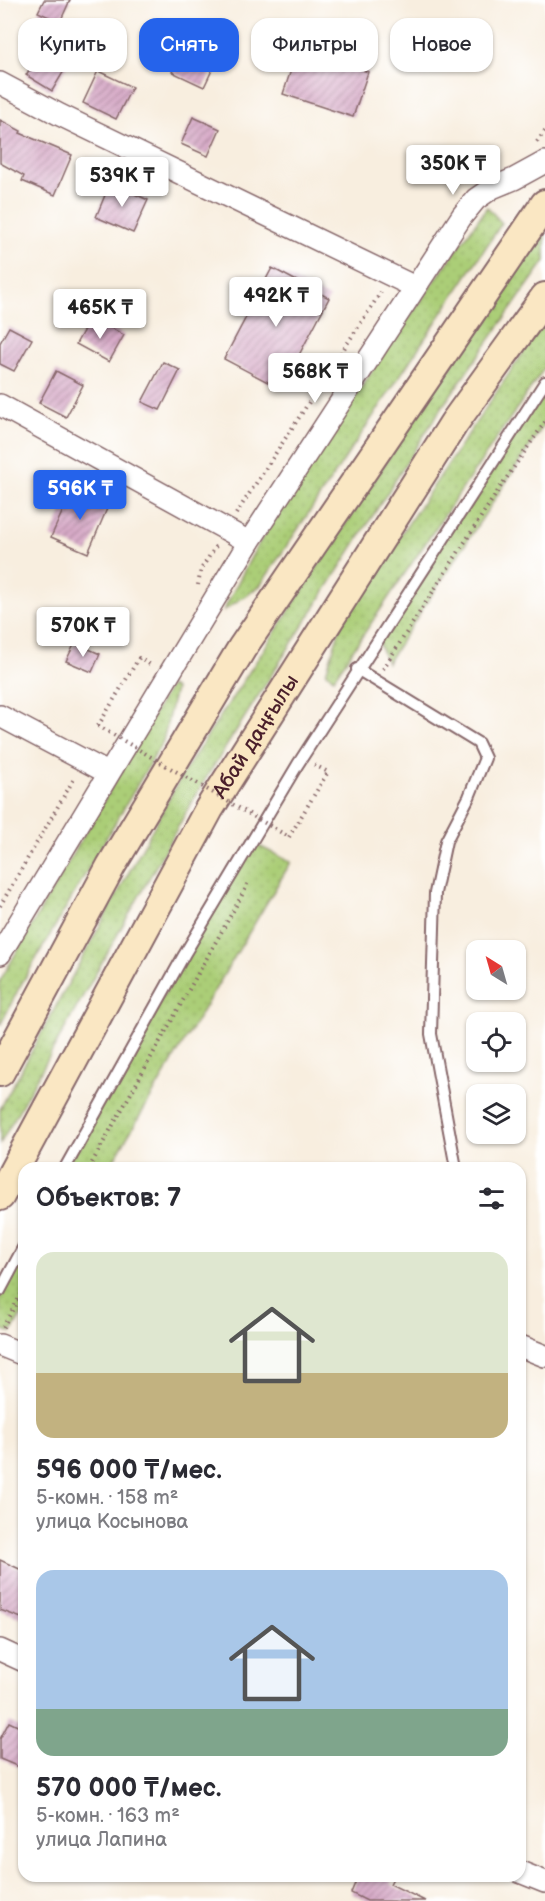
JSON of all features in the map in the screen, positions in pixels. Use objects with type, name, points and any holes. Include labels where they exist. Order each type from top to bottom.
[{"type":"main road","points":[[0,1072],[111,866],[242,648],[545,204]]},
{"type":"main road","name":"Абай даңғылы","points":[[18,1162],[209,809],[454,423],[545,297]]},
{"type":"main road","name":"Абай даңғылы","points":[[0,1196],[18,1163]]},
{"type":"street","points":[[0,83],[60,115],[415,287]]},
{"type":"street","points":[[0,954],[249,542],[462,216],[476,199],[492,188],[545,162]]},
{"type":"street","points":[[0,405],[249,542]]},
{"type":"street","points":[[0,716],[108,773]]},
{"type":"street","points":[[0,1345],[18,1352]]},
{"type":"street","points":[[526,1348],[545,1356]]},
{"type":"street","points":[[0,1650],[18,1658]]},
{"type":"street","points":[[526,1874],[545,1882]]},
{"type":"lane","points":[[68,1162],[184,955],[298,764],[357,669],[545,382]]},
{"type":"lane","points":[[357,669],[478,742],[485,758],[469,797],[446,841],[435,893],[430,1034],[455,1162]]},
{"type":"lane","points":[[0,1291],[18,1257]]},
{"type":"path","points":[[376,680],[545,422]]},
{"type":"path","points":[[153,667],[139,658],[98,726],[289,837],[328,772],[312,763]]},
{"type":"path","points":[[0,906],[76,775]]},
{"type":"path","points":[[92,1162],[246,888],[250,872]]},
{"type":"path","points":[[0,1333],[18,1300]]},
{"type":"green space","points":[[487,207],[502,223],[260,586],[223,611],[256,548],[382,356]]},
{"type":"green space","points":[[545,232],[545,261],[440,410],[201,786],[0,1144],[0,1109],[182,775],[427,399]]},
{"type":"green space","points":[[545,320],[545,367],[334,678],[326,673],[342,622]]},
{"type":"green space","points":[[545,382],[545,423],[387,663],[377,639]]},
{"type":"green space","points":[[170,686],[175,689],[163,741],[19,988],[0,1026],[0,981]]},
{"type":"green space","points":[[251,842],[291,862],[113,1162],[68,1162]]},
{"type":"green space","points":[[18,1257],[18,1321],[11,1333],[0,1328],[0,1291]]},
{"type":"building","points":[[44,0],[70,0],[62,18],[51,18],[38,12]]},
{"type":"building","points":[[28,72],[63,72],[52,91],[26,75]]},
{"type":"building","points":[[98,72],[132,87],[116,119],[83,103]]},
{"type":"building","points":[[172,72],[211,72],[204,87]]},
{"type":"building","points":[[290,72],[368,72],[353,117],[283,94]]},
{"type":"building","points":[[193,117],[220,129],[208,156],[181,144]]},
{"type":"building","points":[[0,120],[21,131],[20,133],[72,155],[55,195],[22,181],[24,176],[0,163]]},
{"type":"building","points":[[110,183],[148,200],[133,233],[96,217]]},
{"type":"building","points":[[272,268],[329,298],[281,389],[224,359]]},
{"type":"building","points":[[91,317],[124,335],[109,362],[76,344]]},
{"type":"building","points":[[9,327],[32,339],[14,371],[0,364],[0,343]]},
{"type":"building","points":[[163,362],[180,370],[160,410],[142,402]]},
{"type":"building","points":[[56,371],[83,385],[66,417],[39,403]]},
{"type":"building","points":[[73,488],[109,504],[88,553],[51,537]]},
{"type":"building","points":[[75,643],[100,654],[92,672],[66,661]]},
{"type":"building","points":[[0,1560],[18,1568],[18,1617],[0,1610]]},
{"type":"building","points":[[9,1722],[18,1726],[18,1766],[0,1759],[0,1739]]},
{"type":"building","points":[[356,1882],[391,1882],[390,1884],[425,1901],[367,1901],[351,1893]]}]
